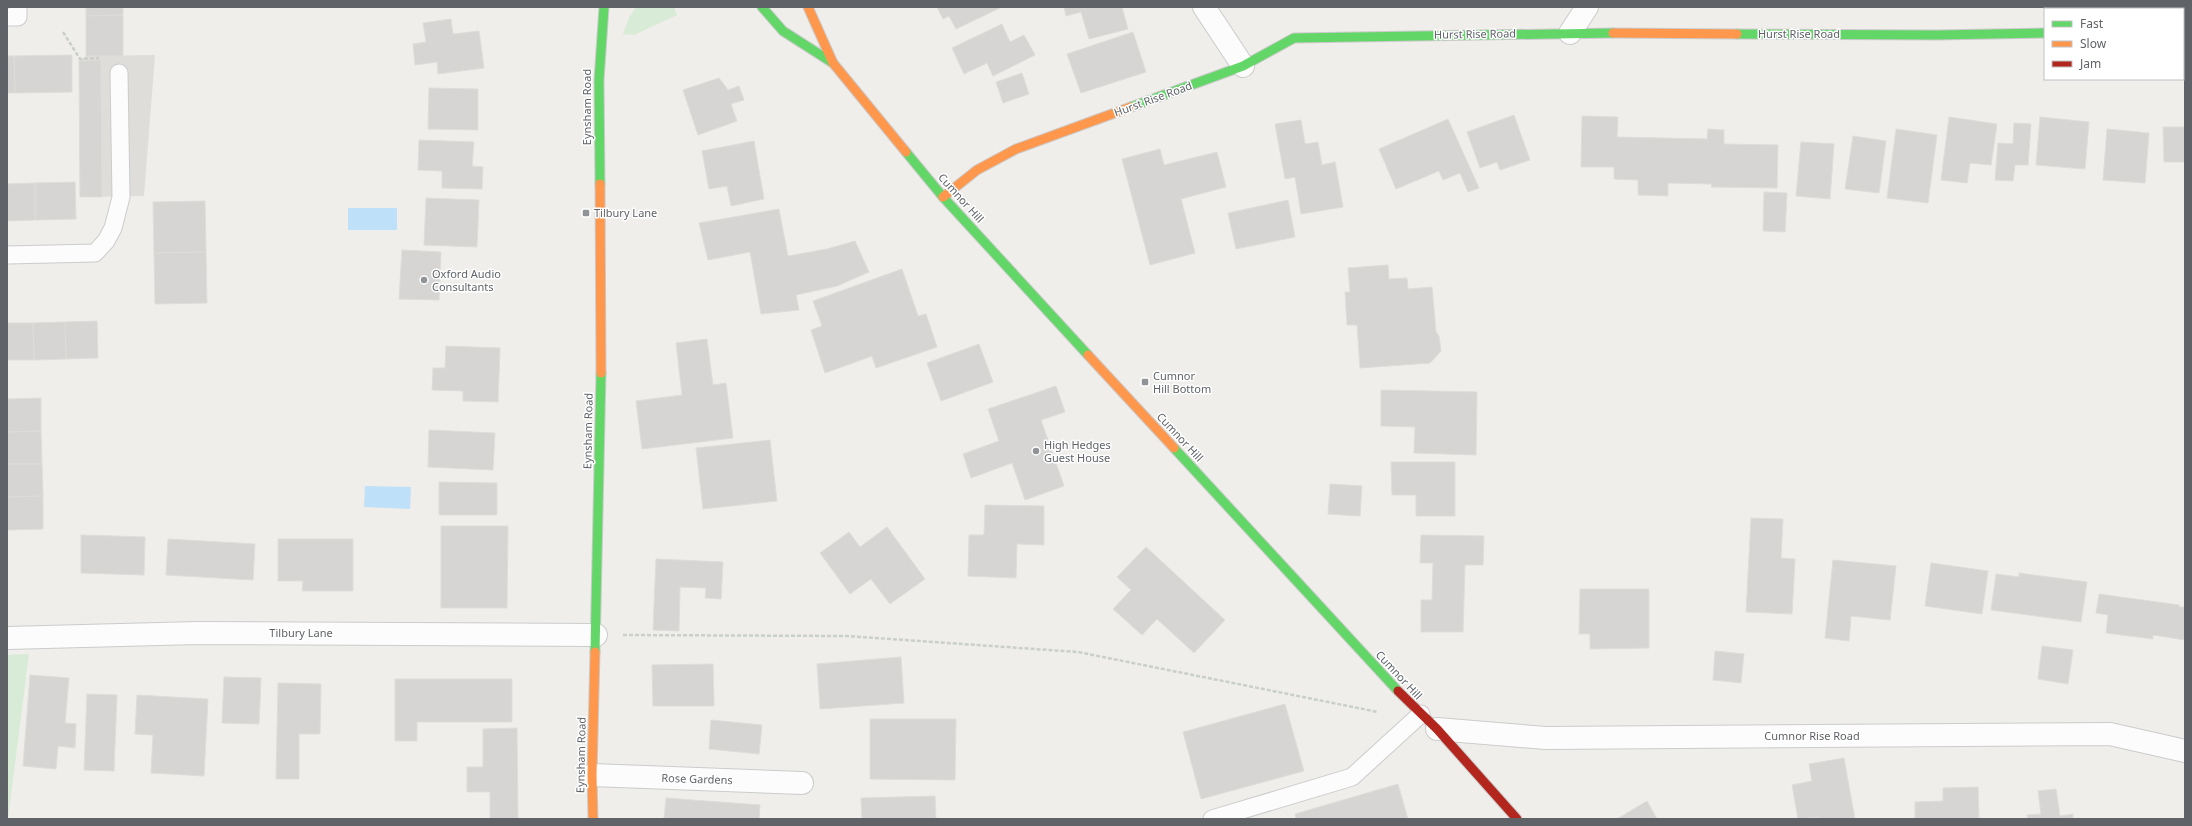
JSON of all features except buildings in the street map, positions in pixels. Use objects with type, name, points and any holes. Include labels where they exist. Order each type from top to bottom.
[{"type":"street","name":"Eynsham Road","points":[[593,819],[592,775],[602,347],[598,104],[600,43],[604,7]]},
{"type":"street","name":"Cumnor Hill","points":[[762,7],[783,31],[833,63]]},
{"type":"street","name":"Cumnor Hill","points":[[808,7],[833,63],[943,197],[1416,711],[1437,729],[1517,819]]},
{"type":"street","points":[[1204,7],[1243,66]]},
{"type":"street","points":[[1570,33],[1587,7]]},
{"type":"street","name":"Eynsham Road","points":[[600,43],[613,19]]},
{"type":"street","name":"Hurst Rise Road","points":[[943,197],[977,170],[1016,149],[1243,66],[1294,38],[1570,33],[1937,35],[2044,33]]},
{"type":"street","name":"Tilbury Lane","points":[[7,638],[197,633],[596,635]]},
{"type":"street","name":"Cumnor Rise Road","points":[[1437,729],[1546,738],[2110,734],[2185,751]]},
{"type":"street","name":"Rose Gardens","points":[[592,775],[802,783]]},
{"type":"lane","points":[[7,17],[18,17],[18,7]]},
{"type":"lane","points":[[7,255],[94,253],[106,241],[113,228],[121,197],[119,73]]},
{"type":"lane","points":[[1212,819],[1352,777],[1416,711]]},
{"type":"path","points":[[63,32],[80,59],[118,58],[119,73]]},
{"type":"path","points":[[596,635],[847,636],[1078,652],[1380,712],[1416,711]]},
{"type":"shaded area","points":[[155,55],[144,196],[80,197],[79,61],[86,56]]},
{"type":"green space","points":[[636,7],[674,7],[677,15],[634,35],[623,34],[629,18]]},
{"type":"green space","points":[[29,654],[8,819],[7,819],[7,655]]},
{"type":"water","points":[[348,208],[397,208],[397,230],[348,230]]},
{"type":"water","points":[[365,486],[411,487],[410,509],[364,507]]},
{"type":"traffic: fast","points":[[600,184],[599,80],[604,7]]},
{"type":"traffic: fast","points":[[762,7],[783,31],[833,63]]},
{"type":"traffic: fast","points":[[1131,107],[1243,66],[1294,38],[1613,33]]},
{"type":"traffic: fast","points":[[1737,34],[1937,35],[2044,33]]},
{"type":"traffic: fast","points":[[906,152],[943,197],[1088,355]]},
{"type":"traffic: fast","points":[[595,652],[601,373]]},
{"type":"traffic: fast","points":[[1174,448],[1398,691]]},
{"type":"traffic: slow","points":[[808,7],[833,63],[906,152]]},
{"type":"traffic: slow","points":[[1613,33],[1737,34]]},
{"type":"traffic: slow","points":[[943,197],[977,170],[1016,149],[1131,107]]},
{"type":"traffic: slow","points":[[600,184],[601,373]]},
{"type":"traffic: slow","points":[[1088,355],[1174,448]]},
{"type":"traffic: slow","points":[[593,819],[592,775],[595,652]]},
{"type":"traffic: jam","points":[[1398,691],[1437,729],[1517,819]]},
{"type":"place","name":"Tilbury Lane","points":[[586,213]]},
{"type":"place","name":"Oxford Audio Consultants","points":[[424,280]]},
{"type":"place","name":"Cumnor Hill Bottom","points":[[1145,382]]},
{"type":"place","name":"High Hedges Guest House","points":[[1036,451]]}]
